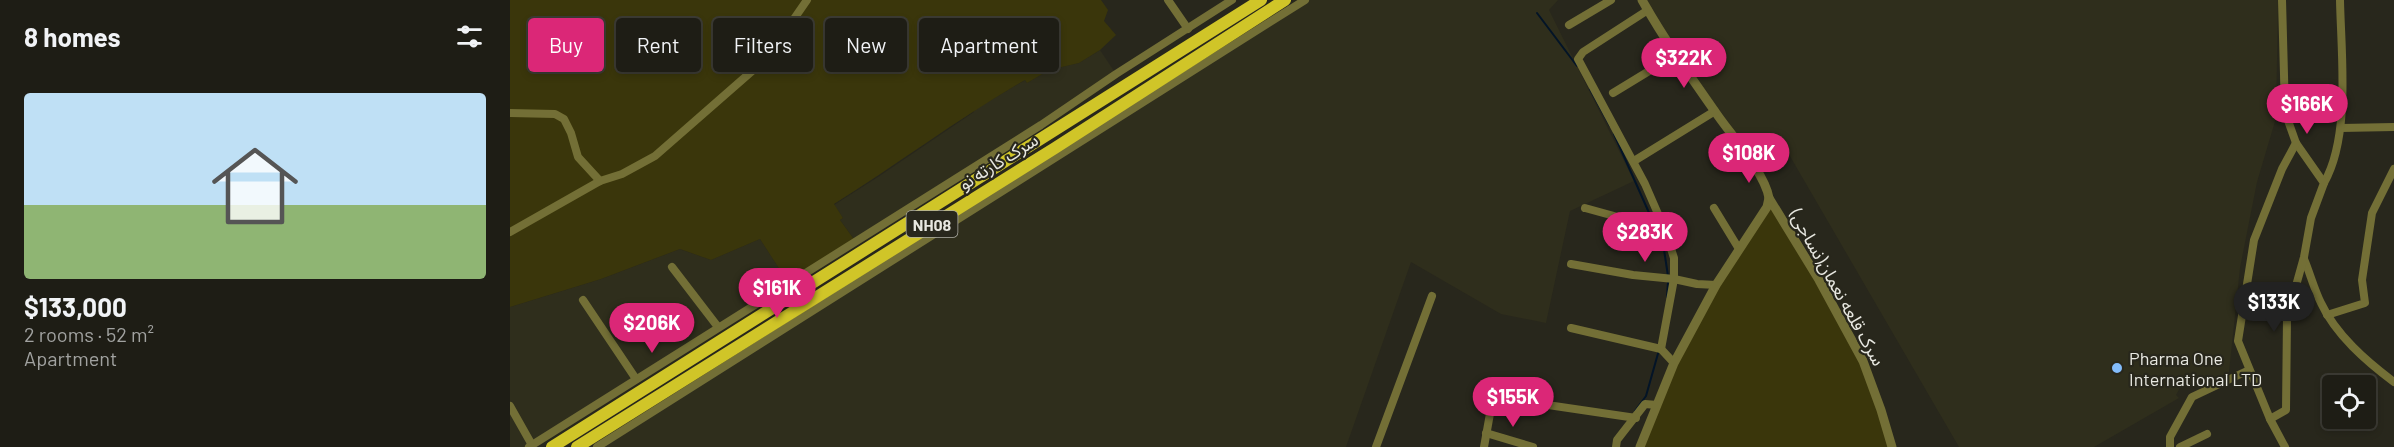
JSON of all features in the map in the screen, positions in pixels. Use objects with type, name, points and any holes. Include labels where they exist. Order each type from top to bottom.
[{"type":"highway","name":"NH08","points":[[552,447],[1261,0]]},
{"type":"highway","name":"سرک کارته نو","points":[[577,447],[1286,0]]},
{"type":"highway","points":[[888,235],[896,246]]},
{"type":"street","points":[[510,232],[600,181],[622,174],[655,156],[767,58],[807,0]]},
{"type":"street","points":[[1168,0],[1188,29]]},
{"type":"street","points":[[510,406],[531,446],[1041,125],[1232,0]]},
{"type":"street","points":[[597,447],[1305,0]]},
{"type":"street","points":[[1569,26],[1611,0]]},
{"type":"street","name":"سرک قلعه نعمان(نساجی)","points":[[1642,0],[1768,190],[1769,198],[1819,280],[1863,362],[1892,447]]},
{"type":"street","points":[[2282,0],[2285,112],[2296,143],[2324,183]]},
{"type":"street","points":[[2270,419],[2286,410],[2287,318],[2304,257],[2311,218],[2324,183],[2332,170],[2341,128],[2340,0]]},
{"type":"street","points":[[1648,10],[1583,52],[1578,59],[1634,161],[1665,230],[1674,258],[1674,279],[1661,349]]},
{"type":"street","points":[[1613,93],[1677,54]]},
{"type":"street","points":[[1634,161],[1715,111]]},
{"type":"street","points":[[510,113],[555,114],[564,120],[571,133],[578,157],[600,181]]},
{"type":"street","points":[[2341,128],[2394,127]]},
{"type":"street","points":[[2285,447],[2270,419],[2238,341],[2254,240],[2282,169],[2296,143]]},
{"type":"street","points":[[2327,315],[2366,303],[2362,280],[2372,213],[2394,169]]},
{"type":"street","points":[[1640,447],[1674,363],[1716,285],[1767,207],[1769,198]]},
{"type":"street","points":[[1585,208],[1665,230]]},
{"type":"street","points":[[1714,208],[1739,249]]},
{"type":"street","points":[[2304,257],[2327,315],[2371,365],[2394,382]]},
{"type":"street","points":[[1571,264],[1633,275],[1716,285]]},
{"type":"street","points":[[672,267],[718,327]]},
{"type":"street","points":[[1376,447],[1432,296]]},
{"type":"street","points":[[583,300],[636,379]]},
{"type":"street","points":[[1571,328],[1661,349],[1674,363]]},
{"type":"street","points":[[2170,447],[2170,437],[2192,397],[2249,370]]},
{"type":"street","points":[[1484,447],[1493,397],[1636,418]]},
{"type":"street","points":[[1616,447],[1617,441],[1645,404],[1657,405]]},
{"type":"street","points":[[1486,433],[1533,447]]},
{"type":"street","points":[[2180,447],[2207,434]]},
{"type":"shaded area","points":[[510,0],[1101,0],[1108,10],[1104,21],[1116,35],[1100,50],[1079,63],[1059,68],[1059,18],[919,18],[919,72],[1046,72],[1027,83],[1025,80],[1000,95],[834,204],[843,218],[840,220],[856,242],[789,284],[760,239],[711,260],[680,249],[601,279],[510,307]]},
{"type":"shaded area","points":[[1305,0],[1558,0],[1549,10],[1634,181],[1570,211],[1546,323],[1501,314],[1411,262],[1346,447],[597,447]]},
{"type":"shaded area","points":[[1642,0],[2278,0],[2276,118],[2257,182],[2240,268],[2229,372],[2199,388],[2184,380],[2176,395],[2179,398],[2094,447],[1959,447],[1780,139],[1750,162]]},
{"type":"shaded area","points":[[1100,50],[1116,74],[856,242],[840,220],[843,218],[834,205],[974,110],[1025,80],[1027,83],[1045,72],[1059,72],[1059,68],[1079,63]]},
{"type":"shaded area","points":[[1769,198],[1863,361],[1892,447],[1640,447],[1674,363]]},
{"type":"shaded area","points":[[760,239],[789,284],[529,447],[510,447],[510,307],[601,279],[680,249],[711,260]]},
{"type":"waterway","points":[[1537,13],[1577,66]]},
{"type":"waterway","points":[[1590,89],[1610,126]]},
{"type":"waterway","points":[[1614,134],[1654,224]]},
{"type":"waterway","points":[[1657,230],[1663,243],[1668,276]]},
{"type":"waterway","points":[[1667,297],[1668,282]]},
{"type":"waterway","points":[[1635,411],[1646,396],[1659,350]]},
{"type":"place","name":"Pharma One International LTD","points":[[2117,368]]}]
